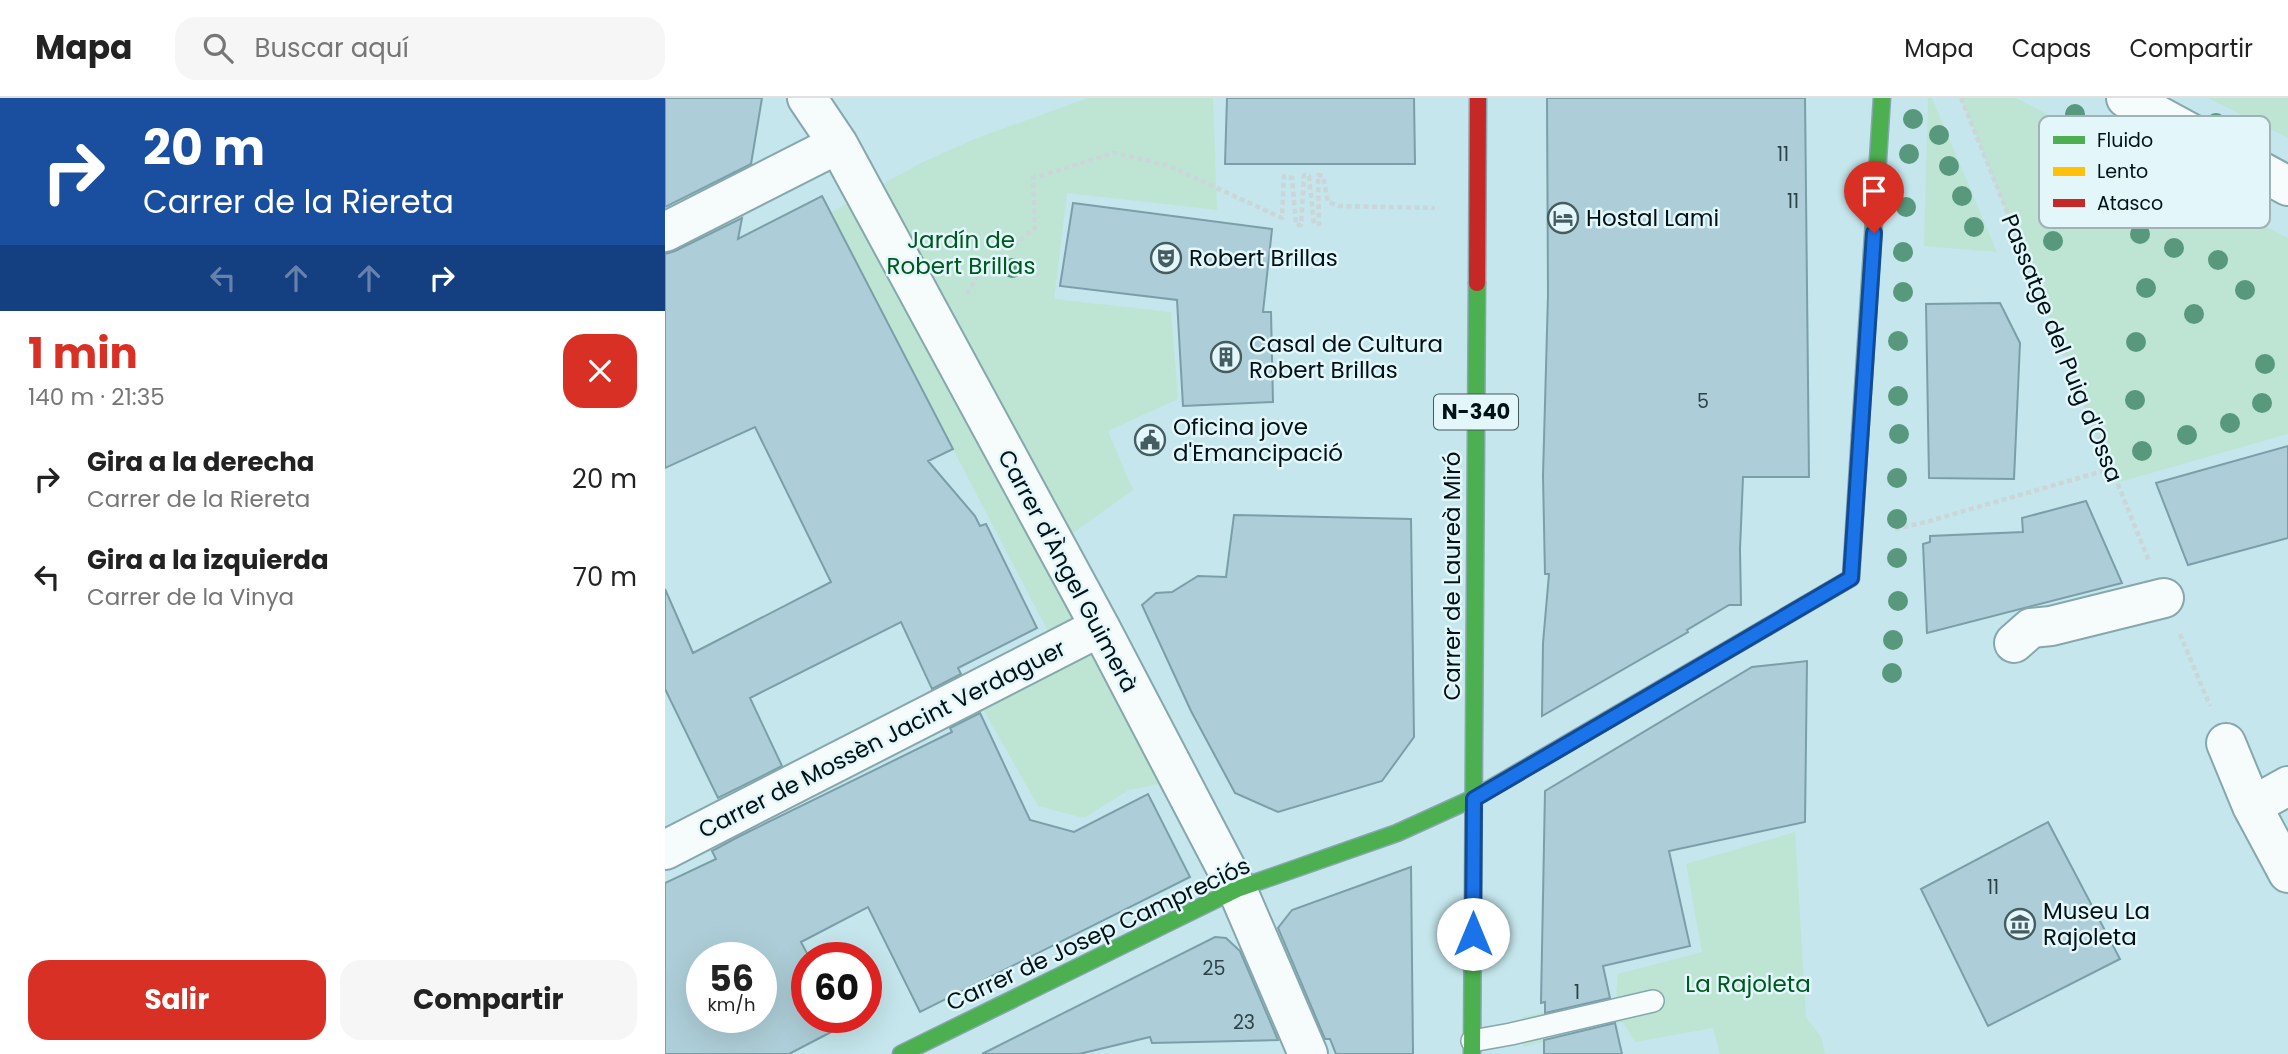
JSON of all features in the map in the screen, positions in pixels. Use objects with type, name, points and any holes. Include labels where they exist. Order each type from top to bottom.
[{"type":"street","name":"Carrer d'Àngel Guimerà","points":[[807,98],[838,144],[1100,627],[1237,889],[1308,1054]]},
{"type":"street","name":"Carrer de Laureà Miró","points":[[1472,1047],[1478,98]]},
{"type":"street","name":"Carrer de Josep Campreciós","points":[[901,1054],[1237,889],[1397,833],[1474,799],[1851,578],[1882,98]]},
{"type":"street","points":[[2126,98],[2159,116]]},
{"type":"street","points":[[665,232],[838,144]]},
{"type":"street","points":[[2270,176],[2288,186]]},
{"type":"street","points":[[2014,643],[2031,628],[2051,626],[2165,598]]},
{"type":"street","name":"Carrer de Mossèn Jacint Verdaguer","points":[[665,850],[1100,627]]},
{"type":"street","points":[[2225,743],[2252,806],[2288,873]]},
{"type":"street","points":[[2252,806],[2288,786]]},
{"type":"lane","points":[[1472,1047],[1511,1034],[1653,1001]]},
{"type":"path","name":"Passatge del Puig d'Ossa","points":[[1961,98],[2110,469],[2225,743]]},
{"type":"path","points":[[942,337],[978,274],[1035,228],[1033,178],[1114,153],[1167,165],[1282,218],[1284,176],[1292,178],[1296,225],[1301,225],[1304,175],[1309,176],[1314,225],[1319,224],[1318,175],[1323,176],[1328,202],[1339,206],[1478,209]]},
{"type":"path","points":[[1891,530],[2110,469]]},
{"type":"green space","name":"Jardín de Robert Brillas","points":[[1088,98],[1213,98],[1217,210],[1067,193],[1054,299],[1171,312],[1178,399],[1108,431],[1133,490],[1073,533],[1191,778],[1129,790],[1084,818],[1038,806],[982,707],[1065,664],[830,213],[921,163],[977,138]]},
{"type":"green space","points":[[1928,98],[1932,98],[1997,252],[1924,246]]},
{"type":"green space","points":[[1961,98],[2016,98],[2051,116],[2039,116],[2039,228],[2269,228],[2288,238],[2288,434],[2116,483]]},
{"type":"green space","points":[[2208,98],[2288,98],[2288,138],[2270,129],[2270,116],[2244,116]]},
{"type":"green space","name":"La Rajoleta","points":[[1795,832],[1806,1017],[1821,1037],[1825,1054],[1720,1054],[1713,1028],[1635,1042],[1623,1022],[1523,1047],[1522,1017],[1616,998],[1618,974],[1702,952],[1686,864]]},
{"type":"building","points":[[665,98],[762,98],[751,164],[665,207]]},
{"type":"building","points":[[1227,98],[1414,98],[1415,164],[1225,164]]},
{"type":"building","points":[[1547,98],[1805,98],[1809,477],[1743,477],[1741,605],[1729,605],[1687,630],[1688,632],[1542,716],[1543,643],[1549,574],[1545,574],[1543,476],[1548,295]]},
{"type":"building","points":[[822,196],[953,449],[928,461],[975,516],[980,526],[986,524],[1037,628],[958,668],[961,674],[932,689],[901,622],[750,698],[782,766],[718,798],[665,689],[665,589],[693,653],[831,582],[755,427],[665,468],[665,254],[742,218],[738,239]]},
{"type":"building","name":"Robert Brillas","points":[[1073,203],[1272,229],[1263,312],[1271,312],[1273,402],[1183,406],[1177,300],[1060,286]]},
{"type":"building","points":[[2000,303],[2020,343],[2014,479],[1929,478],[1926,304]]},
{"type":"building","points":[[2288,446],[2288,538],[2188,565],[2156,483]]},
{"type":"building","points":[[2086,501],[2122,583],[1927,633],[1923,544],[1930,542],[1930,536],[2023,532],[2022,518]]},
{"type":"building","points":[[1234,515],[1411,519],[1414,737],[1382,781],[1278,812],[1235,793],[1191,711],[1142,605],[1156,593],[1172,592],[1198,576],[1226,577]]},
{"type":"building","points":[[1807,661],[1805,822],[1669,851],[1690,946],[1603,966],[1610,998],[1545,1013],[1545,1002],[1541,1003],[1545,791],[1752,667]]},
{"type":"building","points":[[980,713],[1030,820],[1074,832],[1148,794],[1190,877],[920,1012],[868,907],[801,942],[791,942],[791,1033],[829,1033],[789,1054],[665,1054],[665,883],[716,859],[712,851],[738,837],[952,732],[950,728]]},
{"type":"building","name":"Museu La Rajoleta","points":[[2048,822],[2120,959],[1988,1026],[1921,889]]},
{"type":"building","points":[[1411,867],[1413,1054],[1336,1054],[1330,1039],[1325,1039],[1278,928],[1292,910]]},
{"type":"building","points":[[1215,937],[1226,938],[1240,951],[1278,1040],[1152,1043],[1150,1037],[1079,1054],[982,1054]]},
{"type":"building","points":[[1615,1023],[1622,1054],[1544,1054],[1544,1040]]},
{"type":"traffic: fast","points":[[1860,435],[1882,98]]},
{"type":"traffic: fast","points":[[1472,1054],[1477,283]]},
{"type":"traffic: fast","points":[[901,1054],[1237,889],[1397,833],[1474,798],[1767,627]]},
{"type":"traffic: slow","points":[[1767,627],[1851,578],[1860,435]]},
{"type":"traffic: jam","points":[[1477,283],[1478,98]]},
{"type":"place","name":"Hostal Lami","points":[[1563,218]]},
{"type":"place","name":"Robert Brillas","points":[[1166,258]]},
{"type":"place","name":"Casal de Cultura Robert Brillas","points":[[1226,357]]},
{"type":"place","name":"Oficina jove d'Emancipació","points":[[1150,440]]},
{"type":"place","name":"Museu La Rajoleta","points":[[2020,924]]},
{"type":"route","points":[[1473,934],[1474,799],[1851,578],[1874,233]]}]
